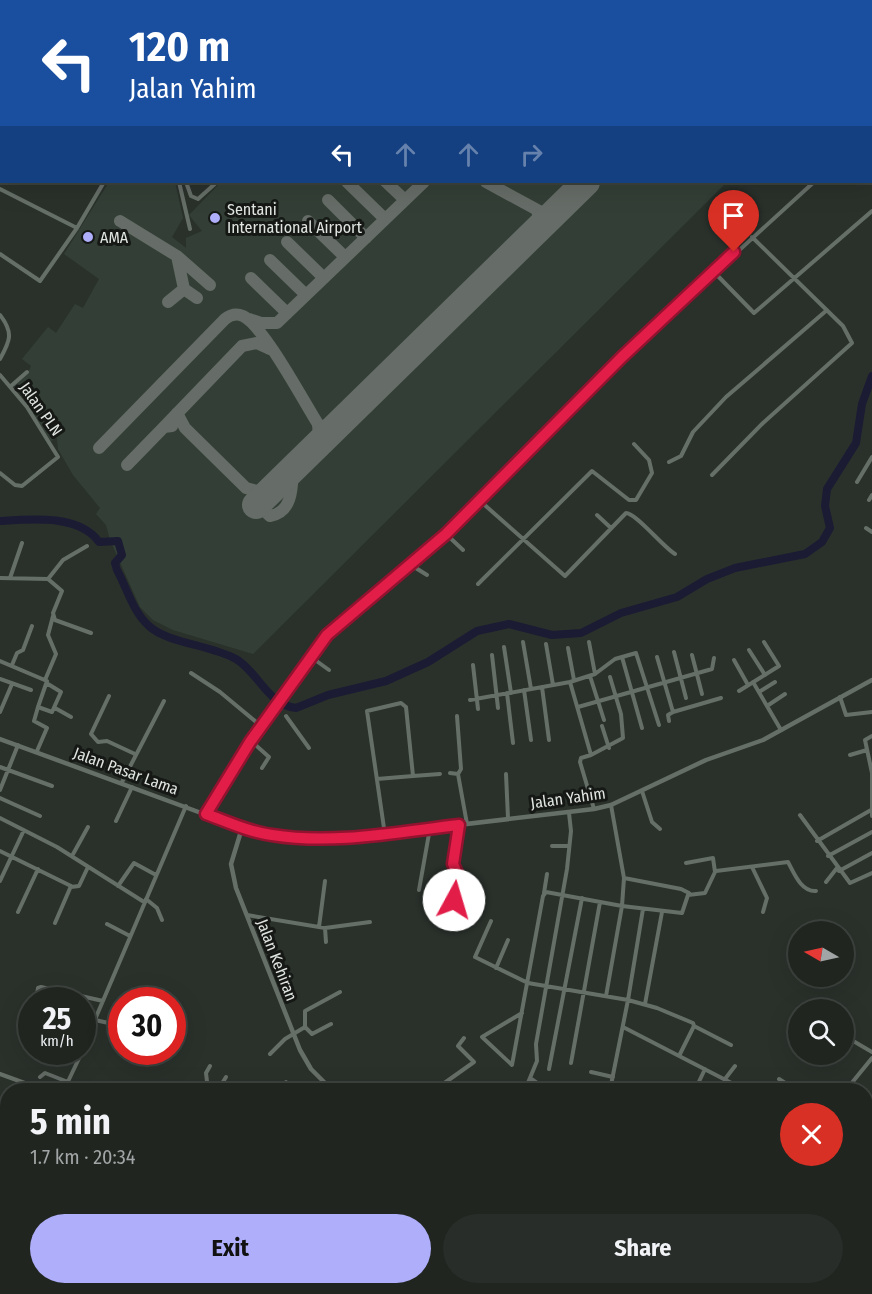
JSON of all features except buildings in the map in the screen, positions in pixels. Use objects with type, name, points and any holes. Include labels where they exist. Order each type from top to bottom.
[{"type":"street","points":[[0,254],[40,281],[77,228],[103,183]]},
{"type":"street","points":[[179,183],[190,229]]},
{"type":"street","points":[[186,183],[191,196],[198,199],[217,183]]},
{"type":"street","points":[[206,814],[221,786],[261,726],[334,628],[446,534],[622,357],[713,271],[813,183]]},
{"type":"street","points":[[0,189],[77,228]]},
{"type":"street","points":[[713,271],[754,313],[795,280],[872,211]]},
{"type":"street","points":[[712,475],[763,423],[852,343],[843,326],[752,237]]},
{"type":"street","points":[[669,462],[681,456],[693,432],[726,397],[827,310]]},
{"type":"street","points":[[0,315],[9,327],[11,336],[0,359]]},
{"type":"street","points":[[11,386],[27,372]]},
{"type":"street","name":"Jalan PLN","points":[[0,375],[11,386],[58,457],[22,486],[15,485],[0,473]]},
{"type":"street","points":[[478,584],[592,471],[629,500],[636,500],[652,473],[649,460],[634,444]]},
{"type":"street","points":[[857,483],[872,457]]},
{"type":"street","points":[[869,500],[872,495]]},
{"type":"street","points":[[479,500],[567,576],[626,513],[631,513],[659,542],[675,554]]},
{"type":"street","points":[[597,515],[611,528]]},
{"type":"street","points":[[866,528],[872,532]]},
{"type":"street","points":[[446,534],[463,550]]},
{"type":"street","points":[[10,578],[22,543]]},
{"type":"street","points":[[48,579],[63,560],[87,546]]},
{"type":"street","points":[[411,565],[427,575]]},
{"type":"street","points":[[0,578],[48,579],[62,591],[48,635],[56,654],[34,721],[47,728],[38,752]]},
{"type":"street","points":[[53,616],[57,621],[91,633]]},
{"type":"street","points":[[12,666],[17,652],[23,650],[32,626]]},
{"type":"street","points":[[523,642],[531,689]]},
{"type":"street","points":[[589,642],[593,675],[604,720]]},
{"type":"street","points":[[739,691],[779,666],[764,642]]},
{"type":"street","points":[[546,644],[553,685]]},
{"type":"street","points":[[504,647],[513,743]]},
{"type":"street","points":[[568,648],[572,681],[591,755]]},
{"type":"street","points":[[749,650],[765,675]]},
{"type":"street","points":[[674,652],[686,698]]},
{"type":"street","points":[[470,700],[572,681],[593,675],[622,657],[638,654],[659,724]]},
{"type":"street","points":[[492,655],[498,708]]},
{"type":"street","points":[[692,656],[702,694]]},
{"type":"street","points":[[311,657],[329,670]]},
{"type":"street","points":[[622,657],[642,728]]},
{"type":"street","points":[[657,657],[673,712]]},
{"type":"street","points":[[578,707],[713,668],[714,658]]},
{"type":"street","points":[[734,660],[748,685]]},
{"type":"street","points":[[0,661],[47,682],[61,692],[51,712],[38,707]]},
{"type":"street","points":[[473,665],[478,710]]},
{"type":"street","points":[[191,674],[220,692],[261,726]]},
{"type":"street","points":[[594,809],[580,762],[581,758],[609,748],[623,738],[621,714],[610,677]]},
{"type":"street","points":[[0,679],[31,690]]},
{"type":"street","name":"Jalan Yahim","points":[[242,828],[272,835],[300,837],[385,835],[594,809],[611,805],[703,762],[781,730],[872,680]]},
{"type":"street","points":[[753,682],[781,730]]},
{"type":"street","points":[[759,692],[775,682]]},
{"type":"street","points":[[0,712],[12,684]]},
{"type":"street","points":[[542,687],[549,740]]},
{"type":"street","points":[[524,690],[531,740]]},
{"type":"street","points":[[767,706],[785,694]]},
{"type":"street","points":[[109,696],[92,734],[98,742],[107,741],[135,754]]},
{"type":"street","points":[[669,721],[668,715],[673,712],[721,698]]},
{"type":"street","points":[[840,698],[846,715],[872,712]]},
{"type":"street","points":[[122,782],[164,701]]},
{"type":"street","points":[[385,835],[367,711],[397,703],[405,705],[413,776]]},
{"type":"street","points":[[55,708],[71,717]]},
{"type":"street","points":[[286,716],[309,748]]},
{"type":"street","points":[[457,716],[461,769],[458,774],[467,824]]},
{"type":"street","points":[[602,726],[609,748]]},
{"type":"street","points":[[872,736],[865,740],[872,773],[872,816]]},
{"type":"street","name":"Jalan Pasar Lama","points":[[0,739],[242,828]]},
{"type":"street","points":[[251,741],[269,757],[262,768]]},
{"type":"street","points":[[0,790],[18,745]]},
{"type":"street","points":[[850,755],[867,750]]},
{"type":"street","points":[[0,767],[52,786]]},
{"type":"street","points":[[450,773],[458,774]]},
{"type":"street","points":[[377,779],[440,774]]},
{"type":"street","points":[[506,774],[508,818]]},
{"type":"street","points":[[116,821],[133,786]]},
{"type":"street","points":[[642,791],[652,822],[660,829]]},
{"type":"street","points":[[0,798],[40,816]]},
{"type":"street","points":[[606,996],[622,906],[624,878],[611,805]]},
{"type":"street","points":[[96,1016],[186,806]]},
{"type":"street","points":[[818,841],[872,810]]},
{"type":"street","points":[[528,1083],[537,1061],[536,1044],[563,894],[569,846],[569,813]]},
{"type":"street","points":[[800,814],[838,870],[852,884],[872,873]]},
{"type":"street","points":[[0,818],[72,856],[118,886],[145,900],[157,908],[162,920]]},
{"type":"street","points":[[451,915],[458,875],[453,864],[459,825]]},
{"type":"street","points":[[72,856],[88,827]]},
{"type":"street","name":"Jalan Kehiran","points":[[242,828],[231,869],[292,1034],[307,1064],[325,1083]]},
{"type":"street","points":[[419,890],[430,828]]},
{"type":"street","points":[[0,881],[24,830]]},
{"type":"street","points":[[828,856],[872,832]]},
{"type":"street","points":[[552,846],[569,846]]},
{"type":"street","points":[[0,851],[71,887],[79,886],[88,867]]},
{"type":"street","points":[[826,882],[838,870],[872,853]]},
{"type":"street","points":[[624,878],[681,889],[689,893],[705,893],[716,871],[713,858],[686,863]]},
{"type":"street","points":[[716,871],[788,862],[803,887],[816,891]]},
{"type":"street","points":[[118,886],[134,863],[156,874]]},
{"type":"street","points":[[752,867],[768,898],[763,912]]},
{"type":"street","points":[[18,912],[38,869]]},
{"type":"street","points":[[522,1013],[482,1037],[512,1065],[528,983],[547,874]]},
{"type":"street","points":[[319,927],[325,881]]},
{"type":"street","points":[[55,923],[71,887]]},
{"type":"street","points":[[544,894],[563,894],[622,906],[682,913],[689,893]]},
{"type":"street","points":[[549,1069],[582,898]]},
{"type":"street","points":[[571,1063],[600,902]]},
{"type":"street","points":[[612,1083],[644,909]]},
{"type":"street","points":[[645,1004],[662,912]]},
{"type":"street","points":[[247,915],[326,928],[370,922]]},
{"type":"street","points":[[491,921],[474,956],[496,968],[528,983],[645,1004],[693,1023],[694,1026],[731,1045]]},
{"type":"street","points":[[107,924],[130,936]]},
{"type":"street","points":[[326,928],[326,942]]},
{"type":"street","points":[[496,968],[508,940]]},
{"type":"street","points":[[331,1024],[312,1034],[305,1027],[305,1011],[340,992]]},
{"type":"street","points":[[96,1002],[102,1004]]},
{"type":"street","points":[[680,1054],[694,1026]]},
{"type":"street","points":[[270,1054],[292,1034],[305,1027]]},
{"type":"street","points":[[623,1027],[680,1054],[732,1083]]},
{"type":"street","points":[[444,1083],[474,1062],[458,1046],[464,1038]]},
{"type":"street","points":[[854,1041],[872,1052]]},
{"type":"street","points":[[852,1083],[872,1058]]},
{"type":"street","points":[[65,1083],[72,1065]]},
{"type":"street","points":[[207,1083],[206,1073],[210,1066]]},
{"type":"street","points":[[725,1079],[735,1066]]},
{"type":"street","points":[[699,1083],[705,1069]]},
{"type":"street","points":[[591,1072],[613,1077]]},
{"type":"street","points":[[40,1077],[45,1073],[66,1080]]},
{"type":"street","points":[[0,1074],[25,1083]]},
{"type":"street","points":[[222,1083],[226,1077]]},
{"type":"street","points":[[530,1078],[537,1083]]},
{"type":"street","points":[[779,1079],[785,1083]]},
{"type":"shaded area","name":"Sentani International Airport","points":[[108,183],[175,183],[183,218],[172,237],[186,248],[186,238],[202,231],[189,215],[220,183],[726,183],[253,654],[173,630],[153,620],[140,607],[110,540],[106,525],[96,514],[100,508],[73,475],[58,449],[57,438],[51,441],[14,385],[28,373],[31,366],[22,359],[48,327],[56,333],[75,304],[83,308],[99,279],[64,254]]},
{"type":"waterway","points":[[0,521],[53,520],[79,527],[99,542],[118,541],[122,555],[115,563],[117,570],[134,607],[149,626],[167,636],[236,659],[278,701],[296,708],[328,695],[386,681],[428,662],[477,631],[509,624],[552,635],[581,633],[621,613],[677,597],[707,579],[735,568],[805,554],[822,542],[830,528],[825,506],[827,489],[856,443],[862,404],[872,376]]},
{"type":"taxiway","points":[[348,183],[385,219]]},
{"type":"taxiway","points":[[387,183],[405,200]]},
{"type":"taxiway","points":[[249,319],[261,323],[277,323],[423,183]]},
{"type":"taxiway","points":[[488,183],[543,213],[552,213],[562,206]]},
{"type":"taxiway","points":[[328,200],[366,238]]},
{"type":"taxiway","points":[[534,233],[540,222],[537,210]]},
{"type":"taxiway","points":[[120,221],[177,256],[210,285]]},
{"type":"taxiway","points":[[308,221],[345,257]]},
{"type":"taxiway","points":[[287,242],[324,278]]},
{"type":"taxiway","points":[[177,256],[184,289]]},
{"type":"taxiway","points":[[270,260],[306,295]]},
{"type":"taxiway","points":[[251,278],[287,313]]},
{"type":"taxiway","points":[[168,302],[184,289],[197,298]]},
{"type":"taxiway","points":[[99,448],[225,319],[236,315],[243,316],[251,322],[272,348],[318,424],[319,437],[314,448]]},
{"type":"taxiway","points":[[164,427],[242,346],[257,343],[270,349]]},
{"type":"taxiway","points":[[177,413],[185,428],[246,488],[257,491],[273,488]]},
{"type":"taxiway","points":[[318,424],[326,428],[337,426]]},
{"type":"taxiway","points":[[127,465],[164,427],[172,426]]},
{"type":"taxiway","points":[[257,504],[270,516],[283,510],[290,498],[293,469]]},
{"type":"runway","points":[[256,505],[585,183]]},
{"type":"place","name":"Sentani International Airport","points":[[215,218]]},
{"type":"place","name":"AMA","points":[[88,237]]},
{"type":"route","points":[[454,900],[458,872],[453,864],[459,825],[347,838],[300,837],[280,836],[242,828],[206,814],[226,777],[327,635],[446,534],[622,357],[734,252]]}]
